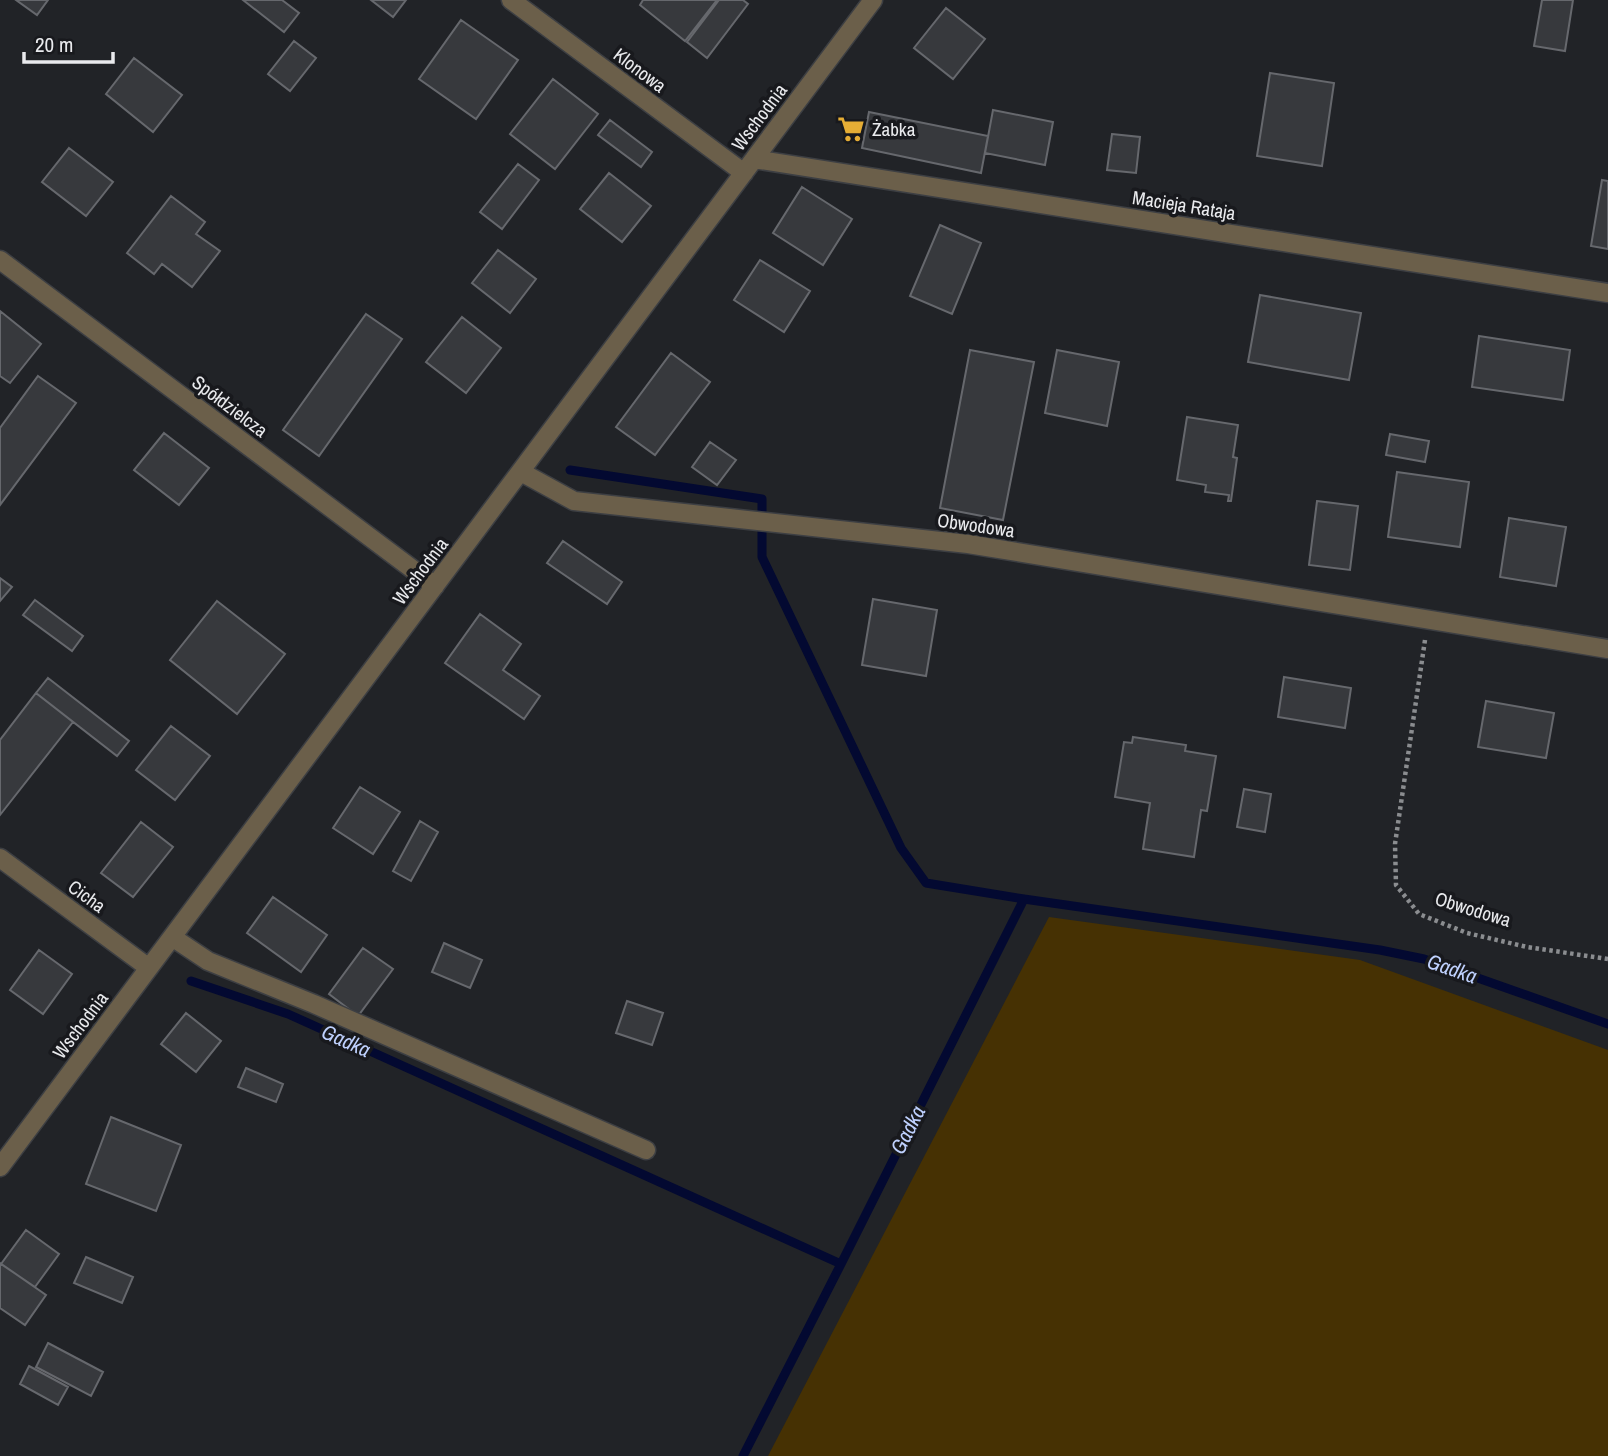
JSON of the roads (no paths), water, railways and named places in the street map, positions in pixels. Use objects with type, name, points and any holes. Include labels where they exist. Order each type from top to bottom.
[{"type":"street","name":"Klonowa","points":[[511,0],[749,166]]},
{"type":"street","name":"Wschodnia","points":[[0,1167],[873,0]]},
{"type":"street","name":"Macieja Rataja","points":[[749,166],[1608,293]]},
{"type":"street","name":"Spółdzielcza","points":[[0,260],[435,586]]},
{"type":"street","name":"Obwodowa","points":[[521,472],[574,501],[968,544],[1608,649]]},
{"type":"street","name":"Cicha","points":[[0,859],[149,968]]},
{"type":"street","points":[[172,937],[208,961],[314,1004],[646,1150]]},
{"type":"waterway","points":[[570,470],[762,499],[762,557],[901,848],[926,883],[1024,899]]},
{"type":"waterway","name":"Gadka","points":[[191,981],[288,1014],[841,1264],[1024,899],[1380,950],[1424,959],[1608,1024]]},
{"type":"waterway","points":[[743,1456],[841,1264]]},
{"type":"place","name":"Żabka","points":[[851,129]]}]
